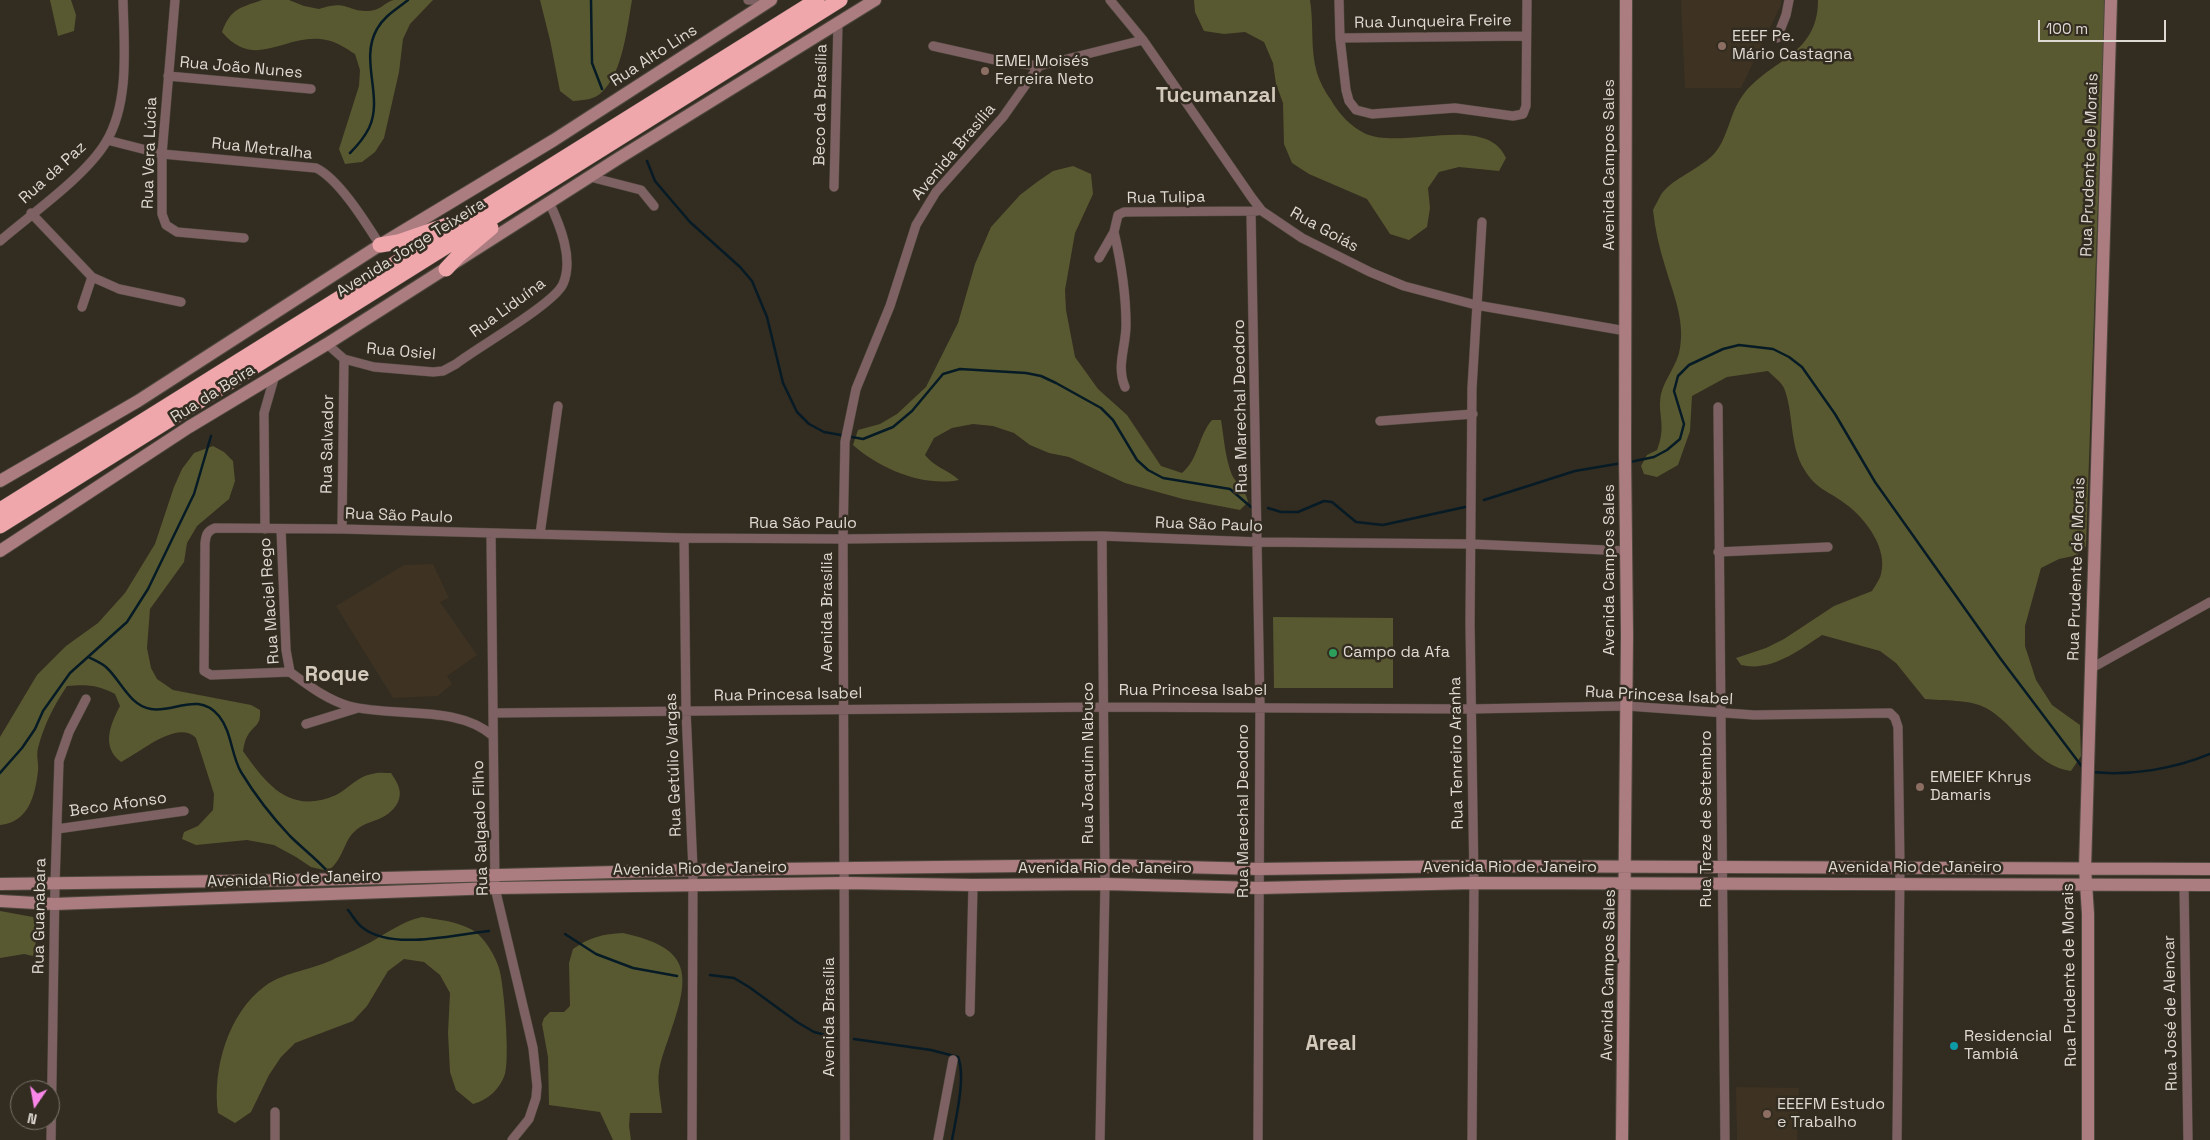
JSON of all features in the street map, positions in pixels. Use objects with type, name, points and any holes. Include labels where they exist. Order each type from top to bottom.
[{"type":"highway","name":"Avenida Jorge Teixeira","points":[[0,510],[818,0]]},
{"type":"highway","name":"Avenida Jorge Teixeira","points":[[0,526],[840,0]]},
{"type":"highway","points":[[446,269],[459,254],[547,184]]},
{"type":"highway","points":[[380,245],[398,242],[467,219]]},
{"type":"main road","name":"Rua Alto Lins","points":[[380,245],[554,140],[771,0]]},
{"type":"main road","name":"Rua da Beira","points":[[0,551],[189,427],[327,344],[590,176],[874,0]]},
{"type":"main road","name":"Avenida Campos Sales","points":[[1622,1140],[1627,706],[1625,454],[1626,0]]},
{"type":"main road","name":"Rua Prudente de Morais","points":[[2088,1140],[2085,868],[2089,785],[2090,669],[2111,0]]},
{"type":"main road","points":[[0,481],[138,401],[380,245]]},
{"type":"main road","name":"Avenida Rio de Janeiro","points":[[0,901],[54,904],[693,870],[1104,865],[1259,869],[1474,866],[2210,869]]},
{"type":"main road","name":"Avenida Rio de Janeiro","points":[[0,884],[495,881],[693,886],[845,883],[973,885],[1105,884],[1259,888],[1474,883],[2210,885]]},
{"type":"street","name":"Rua da Paz","points":[[0,241],[80,173],[107,140],[120,101],[122,85],[124,50],[123,0]]},
{"type":"street","name":"Rua Vera Lúcia","points":[[175,0],[162,154],[162,214],[169,229],[244,238]]},
{"type":"street","points":[[748,0],[763,0]]},
{"type":"street","name":"Rua Goiás","points":[[1110,0],[1143,40],[1262,210],[1302,238],[1370,272],[1404,286],[1476,305],[1626,332]]},
{"type":"street","points":[[1339,0],[1340,38],[1347,95],[1356,110],[1372,114],[1448,108],[1513,116],[1524,112],[1527,0]]},
{"type":"street","points":[[1777,38],[1786,15],[1789,0]]},
{"type":"street","name":"Beco da Brasília","points":[[834,187],[838,23]]},
{"type":"street","name":"Rua Junqueira Freire","points":[[1340,38],[1526,36]]},
{"type":"street","points":[[933,46],[1000,61],[1040,66],[1143,40]]},
{"type":"street","name":"Avenida Brasília","points":[[845,1140],[843,539],[847,431],[856,389],[865,363],[890,306],[916,225],[927,204],[1003,117],[1040,66]]},
{"type":"street","name":"Rua João Nunes","points":[[168,76],[311,89]]},
{"type":"street","name":"Rua Metralha","points":[[107,140],[162,154],[316,168],[323,171],[338,187],[380,245]]},
{"type":"street","points":[[590,176],[641,190],[654,206]]},
{"type":"street","name":"Rua Liduína","points":[[449,368],[551,299],[563,283],[565,249],[549,202]]},
{"type":"street","name":"Rua Tulipa","points":[[1099,258],[1114,232],[1117,218],[1124,212],[1251,212],[1262,210]]},
{"type":"street","name":"Rua Marechal Deodoro","points":[[1251,212],[1260,706],[1258,1140]]},
{"type":"street","points":[[31,213],[92,277],[119,289],[181,302]]},
{"type":"street","name":"Rua Tenreiro Aranha","points":[[1472,1140],[1474,866],[1470,708],[1471,544],[1476,305],[1482,222]]},
{"type":"street","points":[[1114,232],[1125,307],[1126,328],[1120,373],[1125,387]]},
{"type":"street","points":[[82,307],[92,277]]},
{"type":"street","name":"Rua Osiel","points":[[327,344],[344,359],[374,367],[433,372],[449,368]]},
{"type":"street","name":"Rua Salvador","points":[[342,529],[344,359]]},
{"type":"street","name":"Rua Maciel Rego","points":[[266,529],[264,412],[275,375]]},
{"type":"street","points":[[540,534],[558,406]]},
{"type":"street","name":"Rua Treze de Setembro","points":[[1718,408],[1724,1140]]},
{"type":"street","points":[[1380,421],[1473,414]]},
{"type":"street","name":"Rua São Paulo","points":[[290,672],[211,675],[206,673],[203,666],[206,537],[215,528],[342,529],[684,538],[843,539],[1102,536],[1258,542],[1471,544],[1627,551]]},
{"type":"street","name":"Rua Maciel Rego","points":[[280,529],[286,650],[290,672]]},
{"type":"street","name":"Rua Salgado Filho","points":[[491,534],[495,881],[533,1048],[537,1086],[536,1098],[529,1119],[512,1140]]},
{"type":"street","name":"Rua Joaquim Nabuco","points":[[1100,1140],[1105,884],[1102,536]]},
{"type":"street","name":"Rua Getúlio Vargas","points":[[684,538],[686,711],[693,870],[692,1140]]},
{"type":"street","points":[[1718,552],[1828,547]]},
{"type":"street","points":[[2090,669],[2210,602]]},
{"type":"street","points":[[290,672],[326,696],[358,708],[458,718],[477,724],[493,736]]},
{"type":"street","name":"Rua Guanabara","points":[[51,1140],[54,884],[60,760],[72,725],[86,699]]},
{"type":"street","name":"Rua Princesa Isabel","points":[[493,712],[1260,706],[1470,708],[1627,706],[1722,714],[1762,715],[1872,712],[1892,715],[1898,727],[1900,868]]},
{"type":"street","points":[[306,724],[358,708]]},
{"type":"street","name":"Beco Afonso","points":[[57,829],[184,811]]},
{"type":"street","points":[[1897,1140],[1900,868]]},
{"type":"street","points":[[970,1012],[973,885]]},
{"type":"street","name":"Rua José de Alencar","points":[[2184,885],[2188,1140]]},
{"type":"street","points":[[938,1140],[953,1060]]},
{"type":"street","points":[[275,1112],[275,1140]]},
{"type":"shaded area","name":"EEEF Pe. Mário Castagna","points":[[1681,0],[1781,0],[1781,5],[1741,88],[1685,88]]},
{"type":"shaded area","points":[[433,564],[449,598],[440,602],[477,655],[447,676],[452,684],[438,696],[393,698],[336,606],[404,565]]},
{"type":"shaded area","name":"EEEFM Estudo e Trabalho","points":[[1736,1087],[1799,1088],[1797,1140],[1737,1140]]},
{"type":"green space","points":[[50,0],[71,0],[76,15],[74,31],[58,36]]},
{"type":"green space","points":[[262,0],[289,0],[319,9],[341,5],[358,10],[371,11],[394,0],[433,0],[410,24],[403,39],[399,72],[384,138],[375,152],[362,162],[345,164],[339,149],[359,86],[360,70],[355,54],[334,42],[320,39],[306,39],[269,49],[245,49],[234,43],[222,32],[233,13],[242,7]]},
{"type":"green space","points":[[540,0],[632,0],[623,49],[615,73],[602,92],[596,97],[573,101],[560,91]]},
{"type":"green space","points":[[1194,0],[1310,0],[1317,73],[1334,105],[1350,124],[1366,134],[1382,138],[1463,135],[1481,138],[1496,145],[1506,158],[1499,171],[1459,167],[1439,172],[1428,188],[1430,208],[1427,227],[1409,240],[1390,234],[1367,199],[1309,174],[1292,163],[1284,144],[1283,103],[1276,84],[1273,63],[1264,42],[1245,32],[1224,34],[1204,31],[1195,12]]},
{"type":"green space","points":[[1818,0],[2105,0],[2086,546],[2078,555],[2059,559],[2041,568],[2025,626],[2025,646],[2036,680],[2052,705],[2080,725],[2081,756],[2071,771],[2058,768],[2036,754],[2007,724],[1986,708],[1972,703],[1925,699],[1896,663],[1880,651],[1822,635],[1784,659],[1763,666],[1741,665],[1736,658],[1766,648],[1784,639],[1834,606],[1872,591],[1880,576],[1882,564],[1878,545],[1868,526],[1847,505],[1814,482],[1804,469],[1796,450],[1784,388],[1768,371],[1727,377],[1692,396],[1690,431],[1678,465],[1657,477],[1644,474],[1641,466],[1647,455],[1657,450],[1660,441],[1662,427],[1661,394],[1677,360],[1681,338],[1680,317],[1659,245],[1653,210],[1662,193],[1667,188],[1706,161],[1717,150],[1722,143],[1738,102],[1743,95],[1754,83],[1801,45],[1810,33],[1816,19]]},
{"type":"green space","points":[[1073,166],[1091,174],[1093,194],[1075,233],[1065,290],[1066,310],[1075,357],[1098,389],[1127,415],[1161,466],[1182,473],[1192,461],[1207,426],[1212,420],[1221,420],[1226,455],[1232,475],[1248,502],[1240,510],[1183,499],[1125,483],[1069,457],[1049,453],[1030,445],[1014,433],[993,426],[973,424],[952,428],[934,438],[925,455],[933,463],[959,480],[931,481],[903,474],[876,462],[853,445],[858,430],[880,424],[897,414],[926,387],[958,323],[975,264],[991,227],[1020,195],[1037,182],[1053,171]]},
{"type":"green space","points":[[213,446],[224,452],[233,461],[235,481],[229,499],[197,526],[187,543],[184,562],[150,609],[147,648],[151,668],[157,679],[173,690],[251,705],[260,710],[258,722],[247,737],[243,751],[271,785],[293,799],[305,801],[320,800],[336,795],[367,775],[391,773],[400,790],[398,802],[394,809],[354,832],[337,862],[328,871],[311,867],[274,845],[247,840],[196,845],[182,839],[184,832],[198,826],[213,810],[214,794],[196,738],[188,733],[179,732],[169,735],[121,762],[111,750],[109,743],[113,721],[120,706],[115,694],[92,686],[67,686],[50,716],[40,740],[37,751],[37,781],[32,799],[24,813],[17,819],[0,825],[0,737],[37,675],[66,646],[98,623],[125,593],[155,544],[182,469],[194,453]]},
{"type":"green space","name":"Campo da Afa","points":[[1273,617],[1393,618],[1393,688],[1274,688]]},
{"type":"green space","points":[[0,911],[33,917],[37,936],[33,956],[24,954],[0,958]]},
{"type":"green space","points":[[422,917],[452,922],[467,927],[479,935],[485,942],[499,968],[504,1005],[507,1053],[505,1074],[493,1093],[484,1100],[473,1104],[456,1090],[450,1072],[448,1033],[450,993],[440,975],[424,962],[404,959],[388,971],[367,1006],[353,1021],[295,1043],[281,1057],[269,1075],[251,1112],[235,1123],[218,1113],[217,1096],[220,1061],[232,1027],[252,997],[273,981],[327,962],[367,944],[401,924]]},
{"type":"green space","points":[[623,933],[646,939],[674,956],[680,967],[683,980],[677,1013],[659,1071],[662,1113],[630,1113],[631,1140],[613,1140],[600,1112],[549,1105],[548,1057],[542,1024],[544,1018],[550,1012],[564,1012],[570,1006],[569,963],[573,949],[597,937]]},
{"type":"waterway","points":[[350,153],[365,135],[373,116],[374,104],[370,53],[372,41],[383,20],[408,0]]},
{"type":"waterway","points":[[591,0],[592,63],[602,89]]},
{"type":"waterway","points":[[647,161],[655,181],[690,222],[740,267],[752,281],[767,317],[783,383],[797,412],[809,424],[824,432],[863,439],[893,427],[912,411],[943,374],[960,369],[1026,373],[1041,376],[1101,408],[1113,420],[1137,460],[1148,470],[1163,478],[1230,489],[1251,507]]},
{"type":"waterway","points":[[1630,462],[1654,457],[1667,450],[1680,439],[1684,424],[1674,391],[1678,376],[1689,365],[1723,349],[1739,345],[1773,349],[1789,357],[1802,367],[1835,414],[1875,482],[2000,658],[2083,768]]},
{"type":"waterway","points":[[0,773],[22,748],[35,729],[43,711],[70,673],[127,622],[148,589],[194,494],[211,436]]},
{"type":"waterway","points":[[1484,500],[1575,471],[1622,463]]},
{"type":"waterway","points":[[1268,508],[1281,512],[1298,512],[1324,501],[1332,502],[1356,522],[1383,525],[1465,507]]},
{"type":"waterway","points":[[88,657],[107,668],[126,692],[144,707],[160,709],[194,704],[203,705],[219,716],[227,729],[235,758],[246,781],[290,836],[329,873]]},
{"type":"waterway","points":[[2092,772],[2122,773],[2152,770],[2182,764],[2210,754]]},
{"type":"waterway","points":[[348,910],[363,928],[376,935],[391,939],[424,939],[489,931]]},
{"type":"waterway","points":[[565,934],[596,954],[633,968],[677,976]]},
{"type":"waterway","points":[[710,975],[734,978],[797,1022],[814,1032],[836,1038]]},
{"type":"waterway","points":[[854,1039],[931,1050],[958,1057],[961,1086],[952,1140]]},
{"type":"place","name":"EEEF Pe. Mário Castagna","points":[[1722,46]]},
{"type":"place","name":"EMEI Moisés Ferreira Neto","points":[[985,71]]},
{"type":"place","name":"Campo da Afa","points":[[1333,653]]},
{"type":"place","name":"EMEIEF Khrys Damaris","points":[[1920,787]]},
{"type":"place","name":"Residencial Tambiá","points":[[1954,1046]]},
{"type":"place","name":"EEEFM Estudo e Trabalho","points":[[1767,1114]]},
{"type":"district","name":"Tucumanzal","points":[[1216,96]]},
{"type":"district","name":"Roque","points":[[337,675]]},
{"type":"district","name":"Areal","points":[[1331,1044]]}]
